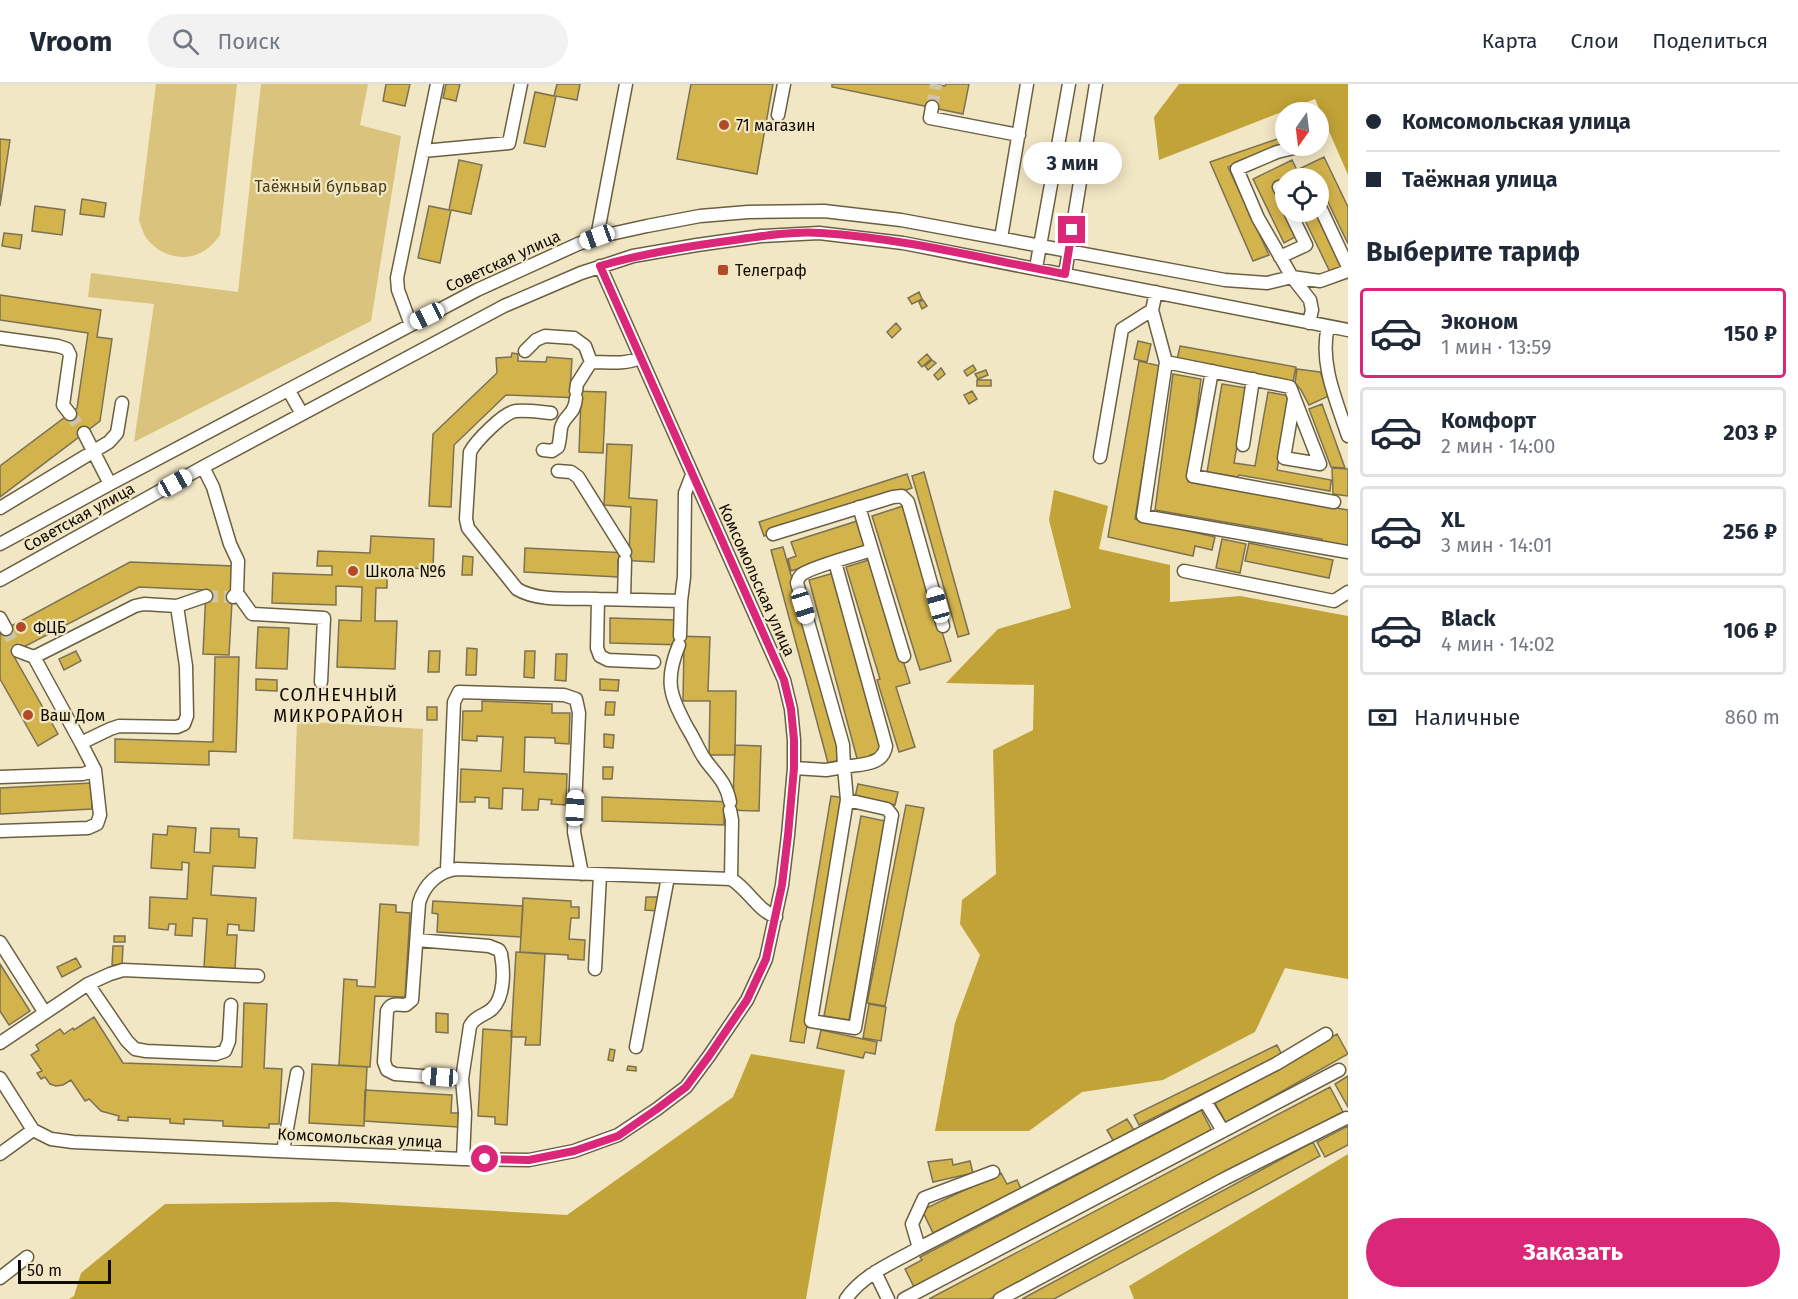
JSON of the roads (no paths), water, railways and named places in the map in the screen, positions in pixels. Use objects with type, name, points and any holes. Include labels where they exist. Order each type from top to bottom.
[{"type":"street","points":[[411,325],[398,290],[397,278],[437,84]]},
{"type":"street","points":[[423,151],[509,142],[521,84]]},
{"type":"street","points":[[597,237],[626,84]]},
{"type":"street","points":[[778,115],[784,84]]},
{"type":"street","points":[[1001,238],[1028,84]]},
{"type":"street","points":[[1036,268],[1069,84]]},
{"type":"street","points":[[1065,274],[1096,84]]},
{"type":"street","points":[[932,107],[930,118],[1018,135]]},
{"type":"street","points":[[1275,153],[1237,169],[1258,218],[1292,277],[1310,300],[1312,310],[1309,323]]},
{"type":"street","name":"Советская улица","points":[[0,544],[477,291],[597,237],[700,216],[788,210],[824,211],[901,220],[1225,280],[1267,283],[1292,277],[1320,281],[1348,269]]},
{"type":"street","points":[[1280,257],[1306,245],[1295,222]]},
{"type":"street","points":[[1327,222],[1348,269]]},
{"type":"street","name":"Советская улица","points":[[0,580],[203,467],[504,306],[600,266],[633,256],[697,244],[761,236],[819,233],[903,243],[1348,330]]},
{"type":"street","name":"Комсомольская улица","points":[[33,1130],[51,1139],[73,1143],[529,1160],[574,1151],[618,1136],[657,1109],[686,1087],[747,1000],[766,959],[776,917],[788,835],[794,768],[791,709],[784,680],[600,266]]},
{"type":"street","points":[[1156,292],[1152,310],[1166,362],[1143,516],[1348,552]]},
{"type":"street","points":[[1100,457],[1122,329],[1152,310]]},
{"type":"street","points":[[1328,327],[1325,337],[1329,378],[1348,436]]},
{"type":"street","points":[[525,351],[536,340],[545,336],[574,338],[585,346],[591,362]]},
{"type":"street","points":[[0,338],[58,346],[67,350],[70,355],[63,405],[70,414]]},
{"type":"street","points":[[591,362],[619,363],[631,362],[640,358]]},
{"type":"street","points":[[543,450],[552,451],[558,447],[561,440],[561,429],[575,406],[577,384],[591,362]]},
{"type":"street","points":[[1166,362],[1290,387],[1320,464],[1284,458],[1294,399]]},
{"type":"street","points":[[1212,371],[1193,476],[1334,502]]},
{"type":"street","points":[[1242,445],[1253,379]]},
{"type":"street","points":[[289,391],[302,414]]},
{"type":"street","points":[[0,508],[109,442],[117,433],[122,403]]},
{"type":"street","points":[[551,413],[515,411],[507,414],[474,445],[470,452],[466,519],[468,528],[517,589],[526,595],[681,601]]},
{"type":"street","points":[[84,433],[110,484]]},
{"type":"street","points":[[203,467],[213,487],[230,544],[238,561],[234,595],[252,614],[324,618],[321,682]]},
{"type":"street","points":[[558,471],[571,472],[578,477],[625,556],[624,599]]},
{"type":"street","points":[[693,475],[685,493],[684,577],[680,640],[672,663],[671,693],[674,703],[704,758],[728,790],[732,820],[731,879]]},
{"type":"street","points":[[773,534],[892,496],[902,496],[908,502],[943,626]]},
{"type":"street","points":[[859,507],[904,656]]},
{"type":"street","points":[[847,800],[887,809],[892,815],[855,1028],[811,1021],[847,800],[843,745],[797,584],[805,572],[872,550]]},
{"type":"street","points":[[794,768],[826,770],[878,761],[884,754],[886,746],[835,562]]},
{"type":"street","points":[[1184,571],[1334,601],[1348,592]]},
{"type":"street","points":[[34,657],[135,606],[144,604],[177,606],[206,596]]},
{"type":"street","points":[[598,599],[597,648],[600,656],[608,660],[654,662]]},
{"type":"street","points":[[81,743],[119,726],[177,727],[184,724],[187,716],[186,666],[177,606]]},
{"type":"street","points":[[0,831],[88,828],[97,824],[100,815],[95,770],[34,657],[18,651]]},
{"type":"street","points":[[447,870],[454,702],[459,692],[564,695],[576,699],[579,713],[573,831],[582,874]]},
{"type":"street","points":[[0,777],[83,774],[95,770]]},
{"type":"street","points":[[462,1079],[395,1074],[385,1066],[387,1011],[393,1005],[411,1003],[421,894],[447,870],[731,879],[741,885],[768,914],[776,917]]},
{"type":"street","points":[[595,969],[600,875]]},
{"type":"street","points":[[636,1047],[668,877]]},
{"type":"street","points":[[417,940],[489,946],[495,947],[501,954],[502,987],[499,997],[491,1010],[478,1016],[470,1026],[462,1079],[465,1113],[463,1159]]},
{"type":"street","points":[[0,942],[45,1012]]},
{"type":"street","points":[[0,1043],[88,984],[123,970],[258,976]]},
{"type":"street","points":[[88,984],[127,1041],[135,1049],[146,1051],[216,1054],[225,1051],[229,1041],[231,1005]]},
{"type":"street","points":[[846,1299],[875,1272],[1276,1064],[1326,1034]]},
{"type":"street","points":[[904,1299],[1339,1070]]},
{"type":"street","points":[[283,1151],[297,1072]]},
{"type":"street","points":[[0,1078],[33,1130],[0,1154]]},
{"type":"street","points":[[0,1103],[11,1096]]},
{"type":"street","points":[[1205,1101],[1222,1131]]},
{"type":"street","points":[[1000,1299],[1226,1178],[1346,1118]]},
{"type":"street","points":[[919,1248],[912,1224],[924,1198],[993,1172]]},
{"type":"street","points":[[0,1278],[27,1257]]},
{"type":"street","points":[[875,1272],[888,1299]]},
{"type":"tunnel","points":[[932,107],[936,84]]},
{"type":"tunnel","points":[[70,414],[84,433]]},
{"type":"tunnel","points":[[206,596],[232,597]]},
{"type":"tunnel","points":[[6,629],[18,651]]},
{"type":"place","name":"71 магазин","points":[[724,125]]},
{"type":"place","name":"Телеграф","points":[[723,270]]},
{"type":"place","name":"Школа №6","points":[[353,571]]},
{"type":"place","name":"ФЦБ","points":[[21,627]]},
{"type":"place","name":"Ваш Дом","points":[[28,715]]},
{"type":"district","name":"СОЛНЕЧНЫЙ МИКРОРАЙОН","points":[[339,705]]},
{"type":"park label","name":"Таёжный бульвар","points":[[321,186]]}]
